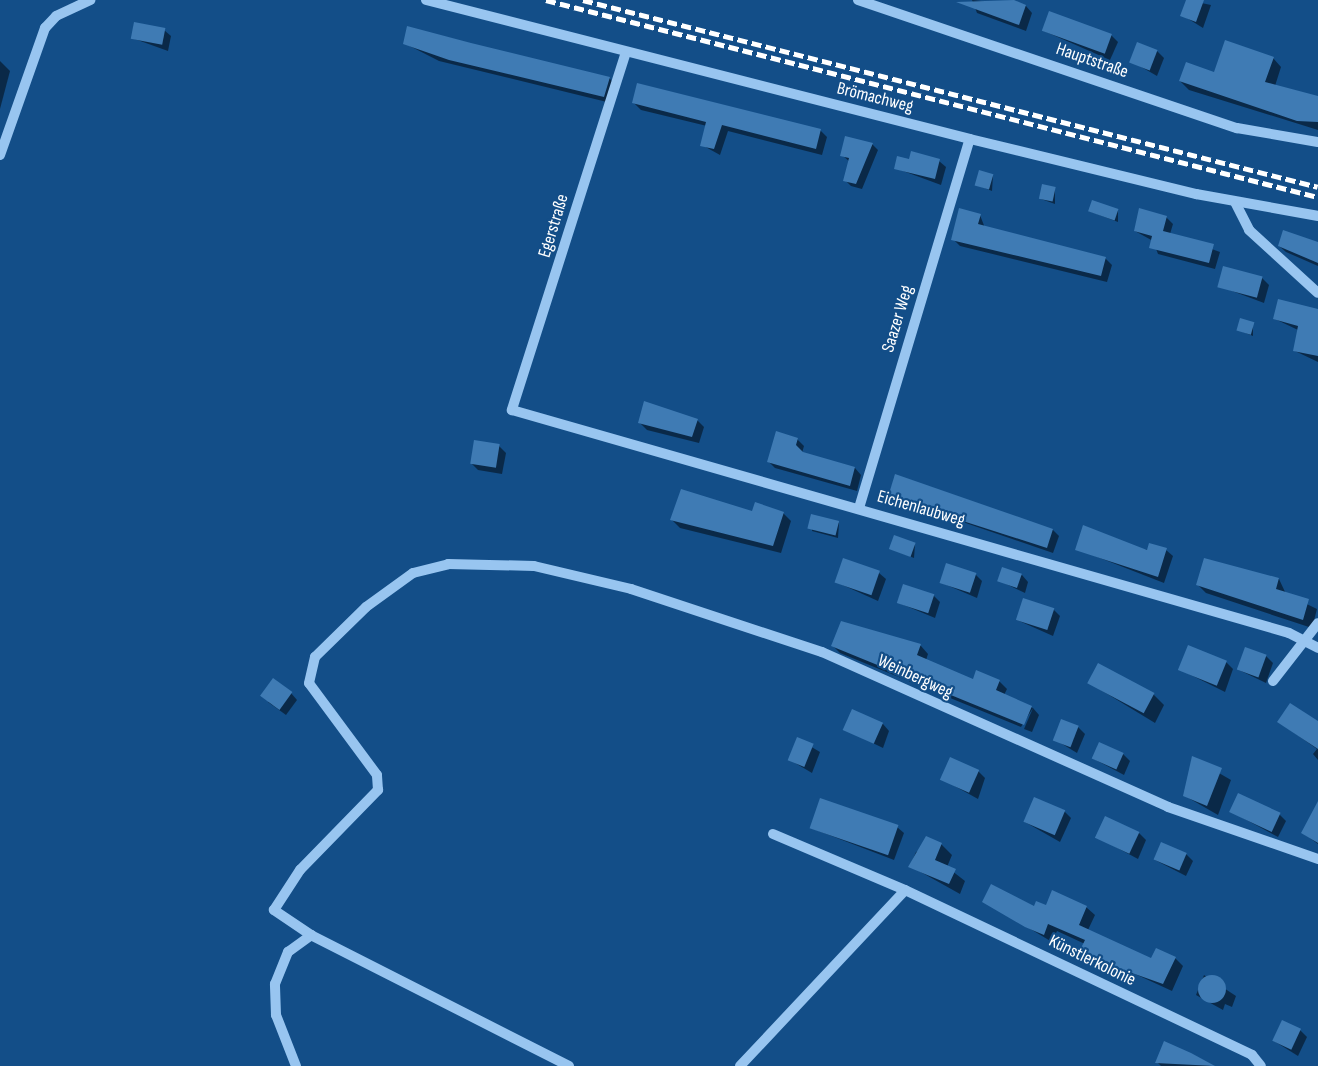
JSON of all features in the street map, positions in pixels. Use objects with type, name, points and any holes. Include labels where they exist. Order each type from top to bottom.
[{"type":"street","points":[[0,155],[45,28],[56,16],[91,0]]},
{"type":"street","name":"Brömachweg","points":[[426,0],[970,139],[1235,202],[1318,216]]},
{"type":"street","name":"Hauptstraße","points":[[858,0],[1237,128],[1318,142]]},
{"type":"street","name":"Egerstraße","points":[[512,410],[626,52]]},
{"type":"street","name":"Saazer Weg","points":[[859,508],[970,139]]},
{"type":"street","points":[[1235,202],[1249,230],[1318,293]]},
{"type":"street","name":"Eichenlaubweg","points":[[512,410],[859,508],[1304,641],[1318,648]]},
{"type":"street","name":"Weinbergweg","points":[[311,935],[274,910],[280,894],[378,790],[377,775],[309,683],[315,657],[366,607],[413,573],[448,564],[488,564],[592,578],[822,652],[1168,807],[1318,859]]},
{"type":"street","points":[[1273,681],[1318,623]]},
{"type":"street","name":"Künstlerkolonie","points":[[773,834],[905,890],[1252,1055],[1261,1066]]},
{"type":"street","points":[[740,1066],[905,890]]},
{"type":"street","points":[[296,1066],[276,1015],[275,984],[288,952],[311,935],[569,1066]]},
{"type":"building","points":[[1014,0],[1026,5],[1019,25],[956,2]]},
{"type":"building","points":[[1186,0],[1204,0],[1196,22],[1180,16]]},
{"type":"building","points":[[1049,11],[1112,34],[1105,54],[1042,31]]},
{"type":"building","points":[[134,22],[165,28],[162,45],[131,39]]},
{"type":"building","points":[[407,26],[610,77],[604,97],[449,60],[403,44]]},
{"type":"building","points":[[1225,40],[1274,57],[1265,82],[1318,96],[1318,122],[1297,121],[1179,81],[1186,62],[1214,72]]},
{"type":"building","points":[[1137,42],[1158,50],[1150,70],[1129,63]]},
{"type":"building","points":[[637,83],[821,129],[816,149],[722,125],[714,149],[700,146],[706,122],[632,103]]},
{"type":"building","points":[[845,136],[873,143],[856,184],[843,181],[849,158],[840,156]]},
{"type":"building","points":[[911,151],[940,159],[935,179],[894,169],[897,156],[909,159]]},
{"type":"building","points":[[979,170],[993,174],[989,190],[975,185]]},
{"type":"building","points":[[1042,184],[1056,187],[1053,202],[1039,199]]},
{"type":"building","points":[[1092,200],[1118,209],[1115,220],[1088,211]]},
{"type":"building","points":[[959,208],[981,214],[978,224],[1106,257],[1101,276],[951,240]]},
{"type":"building","points":[[1139,208],[1167,216],[1163,231],[1214,244],[1209,263],[1149,248],[1152,236],[1134,231]]},
{"type":"building","points":[[1283,230],[1318,242],[1318,263],[1278,246]]},
{"type":"building","points":[[1223,266],[1263,277],[1257,298],[1217,287]]},
{"type":"building","points":[[1278,299],[1318,309],[1318,356],[1293,351],[1298,326],[1273,319]]},
{"type":"building","points":[[1240,318],[1254,322],[1251,335],[1236,330]]},
{"type":"building","points":[[644,401],[698,419],[692,437],[638,423]]},
{"type":"building","points":[[776,431],[798,438],[796,445],[803,452],[855,467],[850,486],[767,462]]},
{"type":"building","points":[[474,440],[500,444],[496,468],[470,464]]},
{"type":"building","points":[[895,474],[1053,529],[1047,548],[888,497]]},
{"type":"building","points":[[681,489],[752,511],[755,502],[784,512],[773,546],[670,520]]},
{"type":"building","points":[[811,514],[839,521],[836,536],[807,529]]},
{"type":"building","points":[[1083,525],[1147,550],[1149,543],[1167,548],[1158,577],[1075,550]]},
{"type":"building","points":[[894,535],[916,543],[910,557],[889,549]]},
{"type":"building","points":[[843,558],[880,571],[871,595],[835,583]]},
{"type":"building","points":[[1204,558],[1279,578],[1276,589],[1309,599],[1303,620],[1196,585]]},
{"type":"building","points":[[946,563],[976,573],[970,593],[940,583]]},
{"type":"building","points":[[1002,567],[1022,574],[1017,588],[997,581]]},
{"type":"building","points":[[903,584],[934,594],[928,613],[897,603]]},
{"type":"building","points":[[1023,598],[1054,608],[1047,630],[1016,620]]},
{"type":"building","points":[[841,621],[921,644],[917,655],[973,679],[976,670],[1000,680],[996,690],[1032,706],[1024,725],[831,646]]},
{"type":"building","points":[[1188,645],[1227,661],[1217,686],[1178,670]]},
{"type":"building","points":[[1245,647],[1267,655],[1258,677],[1237,670]]},
{"type":"building","points":[[1098,663],[1155,693],[1144,713],[1087,683]]},
{"type":"building","points":[[273,678],[292,692],[279,710],[260,696]]},
{"type":"building","points":[[1290,703],[1318,721],[1318,749],[1277,722]]},
{"type":"building","points":[[852,709],[883,723],[874,744],[843,730]]},
{"type":"building","points":[[1061,719],[1079,726],[1070,747],[1053,740]]},
{"type":"building","points":[[797,737],[814,744],[804,767],[788,760]]},
{"type":"building","points":[[1099,742],[1124,753],[1116,769],[1092,758]]},
{"type":"building","points":[[1192,756],[1222,768],[1207,806],[1183,796]]},
{"type":"building","points":[[950,757],[979,770],[969,793],[940,780]]},
{"type":"building","points":[[1238,793],[1281,813],[1272,832],[1229,812]]},
{"type":"building","points":[[1034,797],[1065,810],[1055,835],[1023,822]]},
{"type":"building","points":[[820,798],[898,825],[888,855],[810,828]]},
{"type":"building","points":[[1318,801],[1318,843],[1301,833]]},
{"type":"building","points":[[1105,816],[1139,832],[1129,854],[1095,838]]},
{"type":"building","points":[[926,836],[942,843],[935,860],[956,869],[949,884],[908,867]]},
{"type":"building","points":[[1161,842],[1187,853],[1179,870],[1154,859]]},
{"type":"building","points":[[991,884],[1034,906],[1036,901],[1046,905],[1052,890],[1087,906],[1079,925],[1151,958],[1156,948],[1176,957],[1163,984],[1101,962],[1080,950],[1085,940],[1048,924],[1044,935],[1025,927],[982,902]]},
{"type":"building","points":[[1212,975],[1222,979],[1226,989],[1222,999],[1212,1003],[1202,999],[1198,989],[1202,979]]},
{"type":"building","points":[[1282,1020],[1301,1029],[1291,1050],[1272,1041]]},
{"type":"building","points":[[1164,1041],[1191,1053],[1215,1066],[1155,1063]]},
{"type":"railway","points":[[546,0],[1318,197]]},
{"type":"railway","points":[[583,0],[1318,187]]}]
